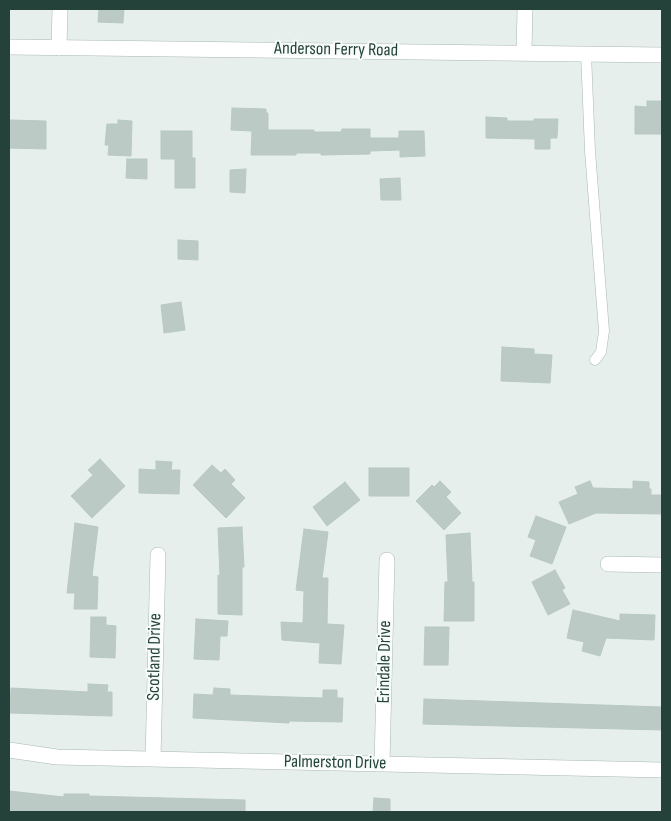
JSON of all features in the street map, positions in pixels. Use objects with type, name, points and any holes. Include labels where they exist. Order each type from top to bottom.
[{"type":"street","points":[[59,48],[60,9]]},
{"type":"street","points":[[524,52],[525,9]]},
{"type":"street","name":"Anderson Ferry Road","points":[[9,47],[662,55]]},
{"type":"street","name":"Scotland Drive","points":[[153,759],[158,555]]},
{"type":"street","name":"Erindale Drive","points":[[382,764],[387,560]]},
{"type":"street","points":[[608,564],[662,565]]},
{"type":"street","name":"Palmerston Drive","points":[[9,750],[57,757],[662,770]]},
{"type":"lane","points":[[586,53],[590,151],[604,331],[601,352],[595,360]]},
{"type":"building","points":[[99,9],[124,9],[123,23],[98,22]]},
{"type":"building","points":[[647,101],[662,101],[662,134],[635,134],[635,106],[647,107]]},
{"type":"building","points":[[232,108],[266,109],[266,113],[268,113],[268,130],[341,132],[342,129],[370,129],[370,138],[399,138],[399,131],[424,131],[425,156],[400,157],[400,150],[370,151],[370,154],[321,155],[321,153],[296,153],[296,155],[251,155],[252,131],[231,130]]},
{"type":"building","points":[[486,117],[507,118],[507,121],[558,119],[557,138],[550,138],[550,149],[535,149],[535,139],[486,138]]},
{"type":"building","points":[[9,120],[46,121],[46,149],[9,148]]},
{"type":"building","points":[[118,120],[132,121],[131,156],[108,155],[109,145],[105,145],[107,124],[118,124]]},
{"type":"building","points":[[161,131],[192,131],[192,158],[195,158],[195,188],[175,188],[175,159],[161,159]]},
{"type":"building","points":[[127,159],[147,159],[147,179],[126,178]]},
{"type":"building","points":[[246,169],[245,193],[230,192],[230,170]]},
{"type":"building","points":[[400,178],[401,200],[381,200],[380,179]]},
{"type":"building","points":[[178,240],[198,241],[198,260],[178,259]]},
{"type":"building","points":[[181,302],[185,330],[164,333],[161,305]]},
{"type":"building","points":[[502,347],[534,349],[534,354],[552,355],[550,383],[501,381]]},
{"type":"building","points":[[100,459],[125,486],[92,518],[71,496],[93,475],[88,470]]},
{"type":"building","points":[[156,461],[172,462],[171,470],[180,470],[179,494],[139,493],[139,469],[156,470]]},
{"type":"building","points":[[212,465],[221,473],[225,469],[235,480],[231,484],[245,498],[226,518],[193,485]]},
{"type":"building","points":[[369,468],[409,468],[409,496],[369,496]]},
{"type":"building","points":[[440,481],[451,492],[446,497],[461,513],[444,530],[416,501],[432,485],[434,487]]},
{"type":"building","points":[[590,481],[593,488],[633,489],[633,481],[649,482],[651,495],[662,495],[662,514],[596,513],[569,524],[559,502],[578,494],[575,487]]},
{"type":"building","points":[[345,482],[360,500],[327,526],[313,507]]},
{"type":"building","points":[[536,516],[566,527],[552,564],[530,556],[536,540],[528,537]]},
{"type":"building","points":[[75,523],[98,527],[92,576],[98,577],[97,609],[74,609],[75,593],[67,593]]},
{"type":"building","points":[[242,527],[244,567],[242,567],[242,615],[218,614],[218,575],[220,576],[218,528]]},
{"type":"building","points":[[304,529],[328,532],[322,578],[328,578],[327,624],[344,625],[341,664],[319,663],[320,643],[282,640],[281,622],[303,623],[304,591],[296,590]]},
{"type":"building","points":[[470,533],[472,582],[474,582],[474,621],[444,621],[445,582],[448,582],[446,535]]},
{"type":"building","points":[[555,570],[565,588],[562,590],[570,604],[548,615],[532,582]]},
{"type":"building","points":[[573,610],[620,621],[620,614],[655,615],[654,640],[606,638],[600,656],[582,651],[584,642],[567,638]]},
{"type":"building","points":[[91,617],[106,617],[106,625],[116,626],[115,658],[90,657]]},
{"type":"building","points":[[196,619],[228,621],[227,636],[220,636],[219,660],[194,659]]},
{"type":"building","points":[[425,627],[449,627],[448,665],[424,665]]},
{"type":"building","points":[[88,684],[108,685],[107,692],[112,692],[112,716],[10,713],[11,688],[88,692]]},
{"type":"building","points":[[214,688],[230,689],[230,695],[323,698],[323,690],[337,690],[337,698],[343,698],[342,722],[289,721],[289,723],[193,718],[194,694],[213,695]]},
{"type":"building","points":[[424,699],[662,707],[662,730],[423,724]]},
{"type":"building","points":[[9,791],[64,797],[64,794],[89,794],[89,796],[245,800],[245,812],[9,812]]},
{"type":"building","points":[[374,798],[390,799],[390,812],[373,812]]}]
